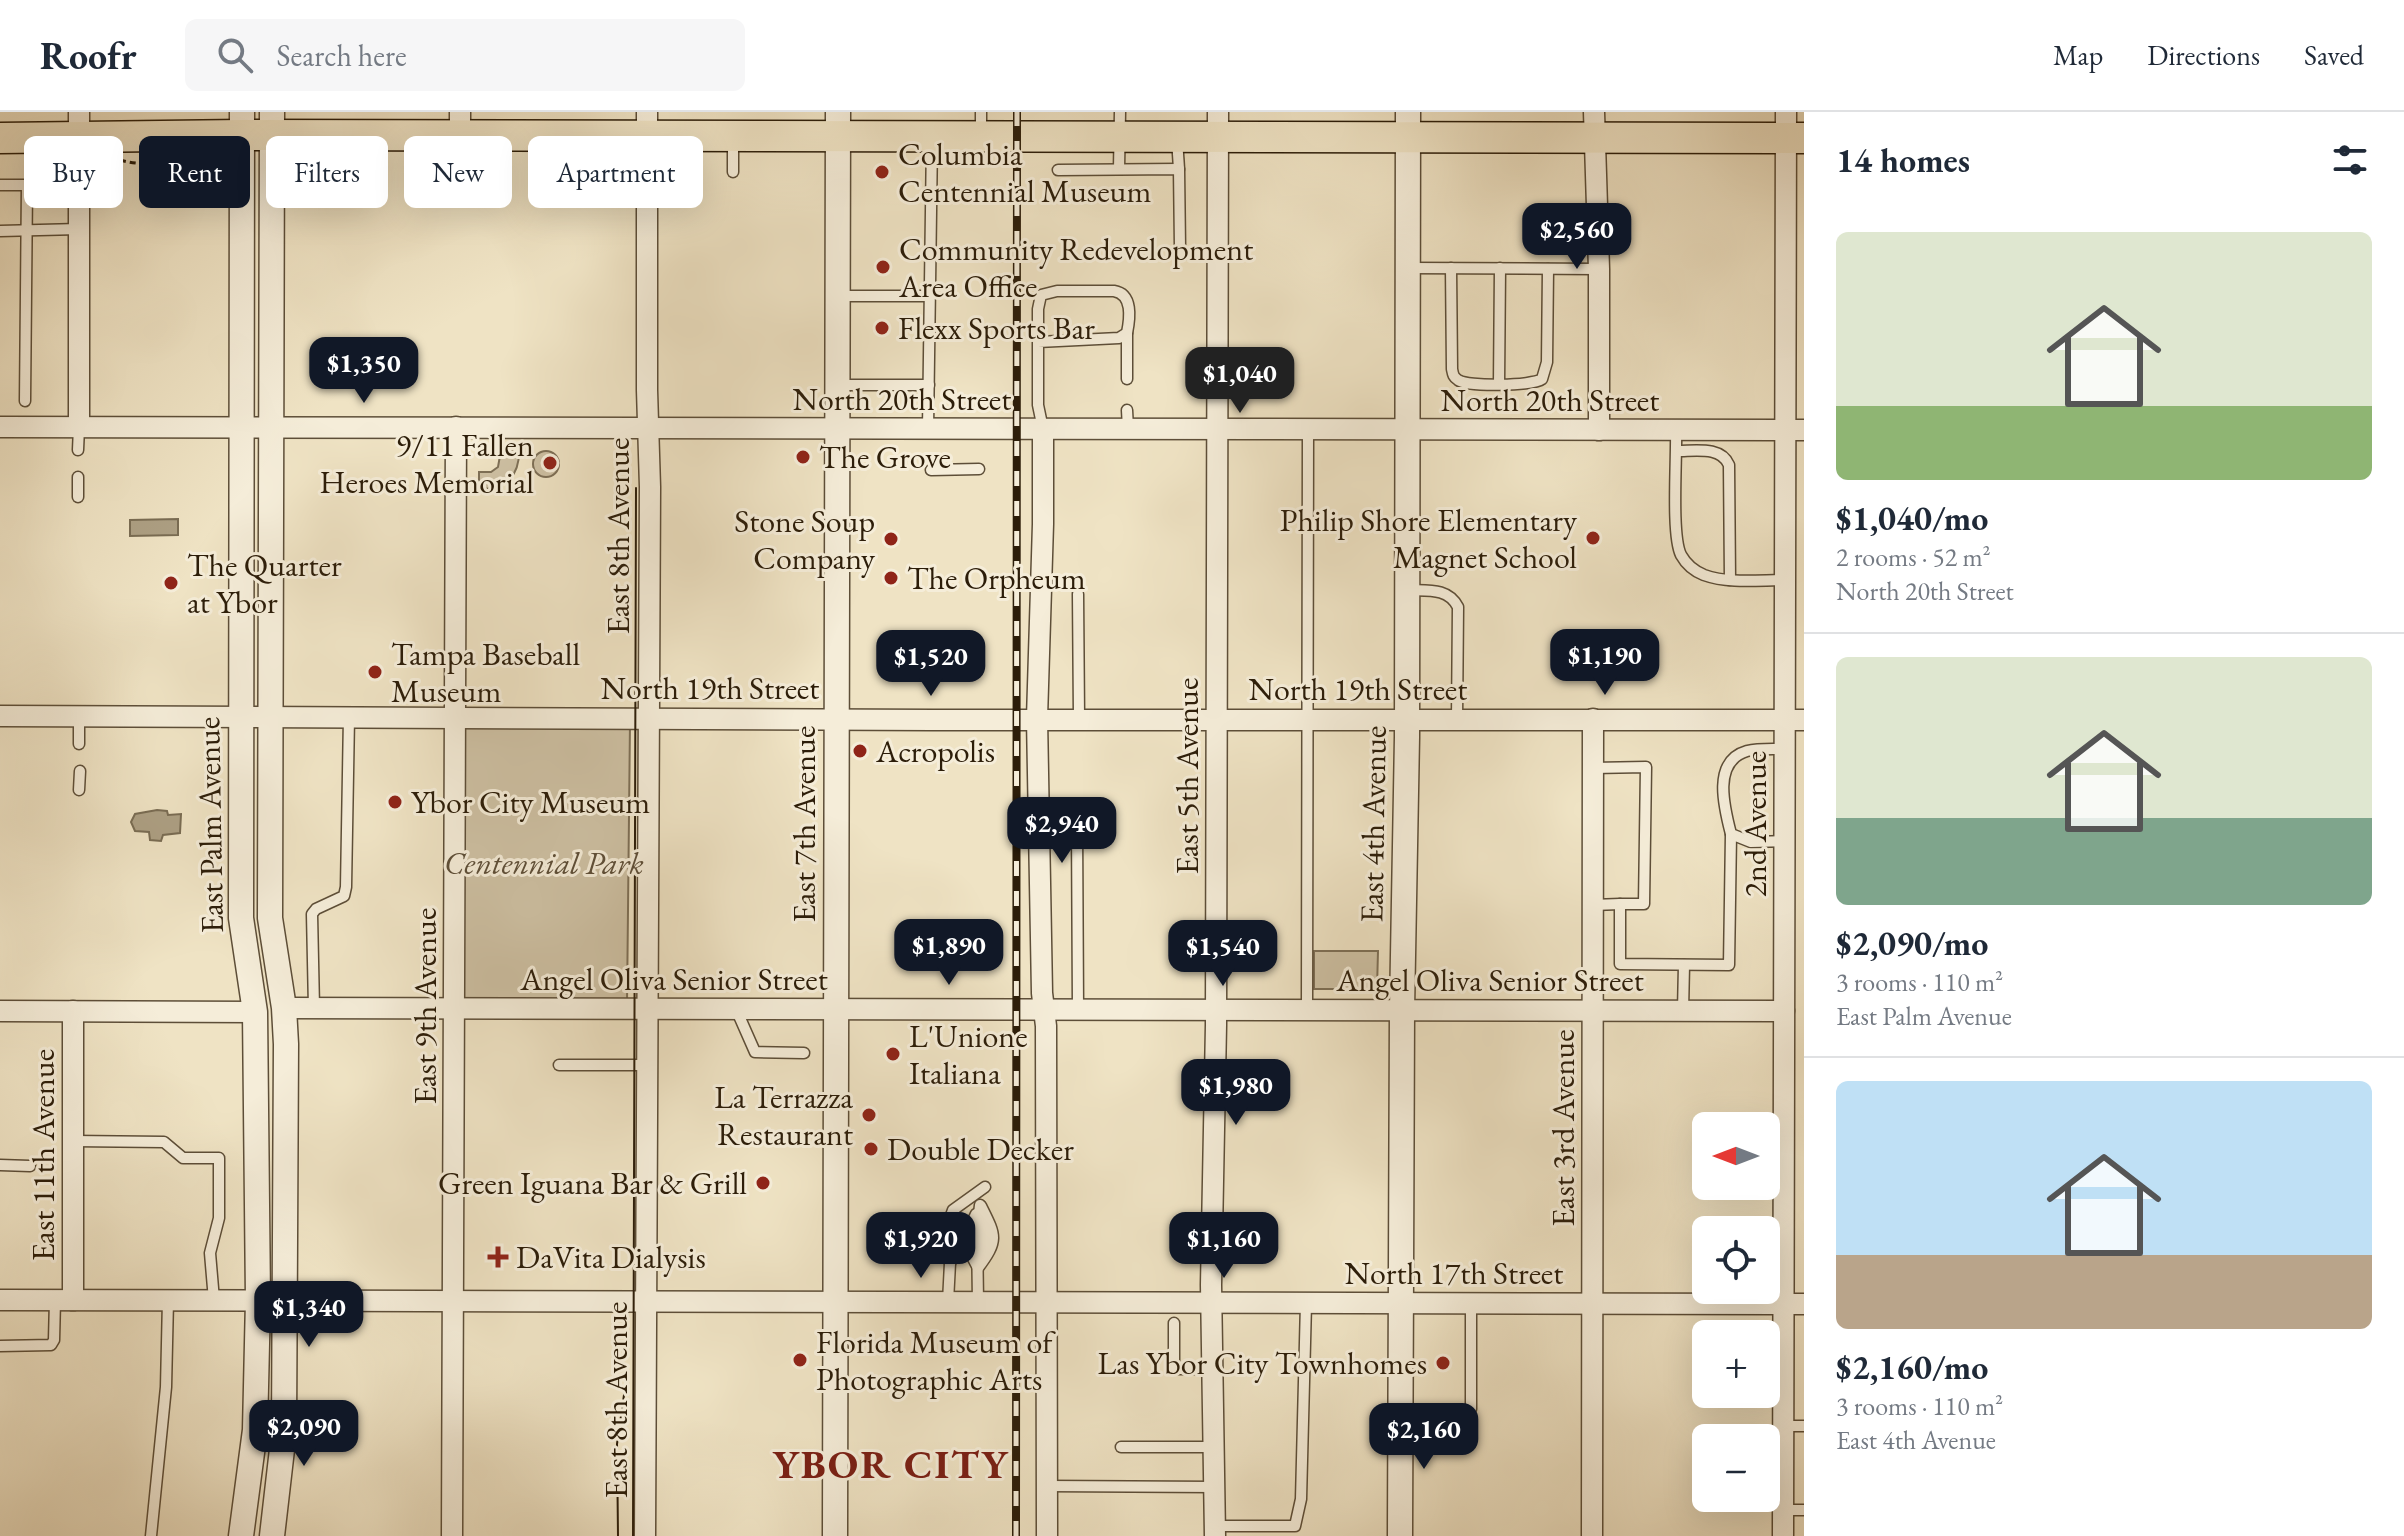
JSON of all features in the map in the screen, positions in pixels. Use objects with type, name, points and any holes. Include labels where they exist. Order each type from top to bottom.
[{"type":"main road","points":[[0,138],[79,125],[257,124],[647,124],[733,136],[838,124],[932,137],[981,124],[1120,124],[1177,137],[1218,125],[1594,124],[1792,129]]},
{"type":"street","name":"East Palm Avenue","points":[[241,1536],[255,1430],[258,1300],[255,1012],[241,918],[242,427],[257,124]]},
{"type":"street","name":"East Palm Avenue","points":[[257,124],[271,427],[270,918],[284,1008],[284,1432],[272,1536]]},
{"type":"street","name":"East 8th Avenue","points":[[645,1536],[650,487],[647,428],[647,124]]},
{"type":"street","name":"East 7th Avenue","points":[[835,1536],[838,124]]},
{"type":"street","name":"East 4th Avenue","points":[[1400,1536],[1408,124]]},
{"type":"street","points":[[1594,124],[1599,269],[1599,430]]},
{"type":"street","points":[[79,125],[79,427]]},
{"type":"street","name":"East 5th Avenue","points":[[1215,1531],[1211,1302],[1216,1010],[1218,125]]},
{"type":"street","name":"2nd Avenue","points":[[1783,1536],[1794,1510],[1794,1304],[1784,1011],[1785,749],[1794,720],[1785,580],[1795,430],[1792,129]]},
{"type":"street","name":"North 20th Street","points":[[0,427],[1043,429],[1128,419],[1218,429],[1795,430]]},
{"type":"street","name":"East 9th Avenue","points":[[452,1536],[456,427]]},
{"type":"street","points":[[1043,429],[1037,718],[1044,1010],[1047,1536]]},
{"type":"street","name":"North 19th Street","points":[[0,716],[1794,720]]},
{"type":"street","name":"East 3rd Avenue","points":[[1592,1536],[1593,719]]},
{"type":"street","name":"Angel Oliva Senior Street","points":[[284,1008],[1784,1011]]},
{"type":"street","points":[[0,1011],[255,1012]]},
{"type":"street","name":"East 11th Avenue","points":[[64,1300],[73,1141],[73,1011]]},
{"type":"street","name":"North 17th Street","points":[[0,1300],[1794,1304]]},
{"type":"lane","points":[[1119,169],[1120,124]]},
{"type":"lane","points":[[733,136],[733,172]]},
{"type":"lane","points":[[928,429],[932,137]]},
{"type":"lane","points":[[1177,137],[1180,248],[1184,254],[1218,254]]},
{"type":"lane","points":[[1058,170],[1179,169]]},
{"type":"lane","points":[[0,185],[27,185],[25,401]]},
{"type":"lane","points":[[0,231],[79,229]]},
{"type":"lane","points":[[1408,268],[1599,269]]},
{"type":"lane","points":[[1451,268],[1454,376],[1465,383],[1499,384],[1529,384],[1542,379],[1547,362],[1548,269]]},
{"type":"lane","points":[[1499,384],[1500,268]]},
{"type":"lane","points":[[1043,429],[1038,405],[1041,295],[1047,292],[1121,292],[1128,305],[1127,379]]},
{"type":"lane","points":[[837,296],[930,296]]},
{"type":"lane","points":[[1038,342],[1111,340],[1127,333]]},
{"type":"lane","points":[[837,385],[929,385]]},
{"type":"lane","points":[[78,450],[79,427]]},
{"type":"lane","points":[[1307,1010],[1308,429]]},
{"type":"lane","points":[[1676,430],[1677,533],[1680,552],[1690,567],[1730,580],[1785,580]]},
{"type":"lane","points":[[1677,451],[1718,452],[1725,456],[1729,465],[1730,580]]},
{"type":"lane","points":[[931,470],[979,469]]},
{"type":"lane","points":[[78,477],[78,497]]},
{"type":"lane","points":[[1407,590],[1447,594],[1458,607],[1457,719]]},
{"type":"lane","points":[[1078,594],[1079,718]]},
{"type":"lane","points":[[79,716],[79,744]]},
{"type":"lane","points":[[314,1008],[312,914],[344,896],[346,887],[349,717]]},
{"type":"lane","points":[[1620,904],[1620,964],[1729,965],[1731,834],[1725,811],[1724,771],[1733,758],[1747,751],[1785,749]]},
{"type":"lane","points":[[1593,768],[1646,767],[1644,904],[1593,905]]},
{"type":"lane","points":[[79,790],[80,771]]},
{"type":"lane","points":[[1077,824],[1078,1010]]},
{"type":"lane","points":[[1731,834],[1751,842],[1785,841]]},
{"type":"lane","points":[[1683,1011],[1684,965]]},
{"type":"lane","points":[[736,1009],[755,1052],[804,1053]]},
{"type":"lane","points":[[559,1065],[647,1065]]},
{"type":"lane","points":[[73,1141],[164,1142],[183,1158],[219,1158],[219,1218],[210,1253],[214,1300]]},
{"type":"lane","points":[[0,1165],[30,1166]]},
{"type":"lane","points":[[948,1302],[950,1263],[956,1248],[953,1210],[985,1187]]},
{"type":"lane","points":[[972,1196],[994,1232],[993,1248],[978,1268]]},
{"type":"lane","points":[[978,1302],[980,1205]]},
{"type":"lane","points":[[0,1346],[51,1345],[64,1300]]},
{"type":"lane","points":[[151,1536],[166,1387],[168,1300]]},
{"type":"lane","points":[[1215,1531],[1295,1526],[1301,1487],[1306,1303]]},
{"type":"lane","points":[[1471,1303],[1471,1409]]},
{"type":"lane","points":[[1174,1323],[1174,1369],[1212,1369]]},
{"type":"lane","points":[[1121,1447],[1214,1447]]},
{"type":"lane","points":[[1047,1486],[1215,1487]]},
{"type":"green space","points":[[519,449],[517,467],[510,479],[497,487],[479,489],[479,472],[491,472],[498,467],[501,450]]},
{"type":"green space","points":[[546,451],[555,455],[559,464],[555,473],[546,477],[537,473],[533,464],[537,455]]},
{"type":"green space","name":"Centennial Park","points":[[459,719],[630,722],[627,1004],[460,1005]]},
{"type":"green space","points":[[1314,951],[1378,951],[1377,989],[1314,989]]},
{"type":"shaded area","points":[[178,519],[178,535],[130,536],[130,520]]},
{"type":"shaded area","points":[[167,811],[168,815],[181,814],[180,833],[163,835],[161,841],[150,840],[149,832],[135,831],[131,822],[135,814]]},
{"type":"tram line","points":[[633,1536],[636,488]]},
{"type":"tram line","points":[[618,1536],[617,1444],[625,1388]]},
{"type":"railway","points":[[1016,1536],[1017,112]]},
{"type":"place","name":"Columbia Centennial Museum","points":[[882,172]]},
{"type":"place","name":"Community Redevelopment Area Office","points":[[883,267]]},
{"type":"place","name":"Flexx Sports Bar","points":[[882,328]]},
{"type":"place","name":"The Grove","points":[[803,457]]},
{"type":"place","name":"9/11 Fallen Heroes Memorial","points":[[550,463]]},
{"type":"place","name":"Philip Shore Elementary Magnet School","points":[[1593,538]]},
{"type":"place","name":"Stone Soup Company","points":[[891,539]]},
{"type":"place","name":"The Orpheum","points":[[891,578]]},
{"type":"place","name":"The Quarter at Ybor","points":[[171,583]]},
{"type":"place","name":"Tampa Baseball Museum","points":[[375,672]]},
{"type":"place","name":"Acropolis","points":[[860,751]]},
{"type":"place","name":"Ybor City Museum","points":[[395,802]]},
{"type":"place","name":"L'Unione Italiana","points":[[893,1054]]},
{"type":"place","name":"La Terrazza Restaurant","points":[[869,1115]]},
{"type":"place","name":"Double Decker","points":[[871,1149]]},
{"type":"place","name":"Green Iguana Bar & Grill","points":[[763,1183]]},
{"type":"place","name":"DaVita Dialysis","points":[[498,1257]]},
{"type":"place","name":"Florida Museum of Photographic Arts","points":[[800,1360]]},
{"type":"place","name":"Las Ybor City Townhomes","points":[[1443,1363]]},
{"type":"district","name":"YBOR CITY","points":[[891,1464]]}]
